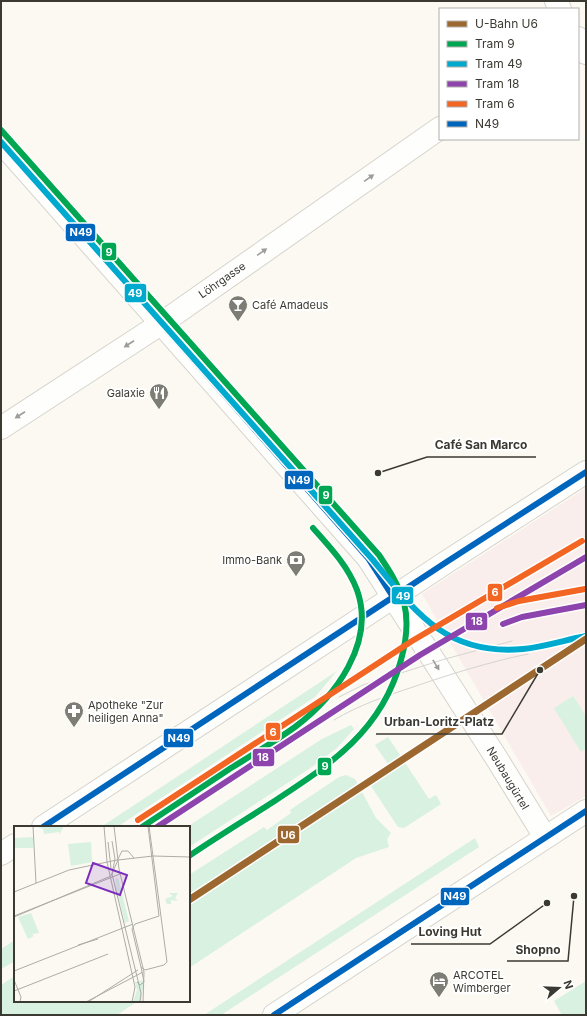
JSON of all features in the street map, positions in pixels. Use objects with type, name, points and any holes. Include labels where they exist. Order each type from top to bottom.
[{"type":"street","points":[[579,40],[586,53]]},
{"type":"street","name":"Löhrgasse","points":[[1,428],[162,323],[439,129]]},
{"type":"street","name":"Neubaugürtel","points":[[1,142],[368,558],[497,759],[545,837]]},
{"type":"street","points":[[45,826],[586,472]]},
{"type":"street","points":[[274,1015],[586,811]]},
{"type":"street","points":[[1,854],[14,846]]},
{"type":"shaded area","points":[[586,488],[586,796],[551,816],[422,594]]},
{"type":"green space","points":[[337,671],[315,697],[119,826],[103,826]]},
{"type":"green space","points":[[573,696],[586,716],[586,748],[581,752],[554,708]]},
{"type":"green space","points":[[351,725],[354,729],[337,748],[312,767],[190,846],[190,826],[189,826],[322,739]]},
{"type":"green space","points":[[388,737],[429,799],[436,795],[441,804],[404,828],[398,827],[369,783],[377,774],[390,767],[375,745]]},
{"type":"green space","points":[[346,775],[355,779],[376,818],[391,833],[387,839],[389,847],[356,858],[190,967],[190,874],[264,827],[267,830],[291,813],[290,810],[339,777]]},
{"type":"green space","points":[[475,838],[479,847],[221,1015],[204,1015]]},
{"type":"green space","points":[[14,941],[14,962],[1,969],[1,949]]},
{"type":"green space","points":[[14,977],[14,1002],[136,1002],[117,1015],[1,1015],[1,985]]},
{"type":"green space","points":[[586,981],[586,1015],[562,1015],[554,1001]]},
{"type":"tram line","name":"9","points":[[1,130],[379,555],[397,584],[406,610],[406,632],[401,660],[392,685],[381,707],[367,726],[352,743],[315,774],[190,855]]},
{"type":"tram line","name":"49","points":[[1,142],[419,613],[436,627],[453,638],[474,646],[496,649],[523,649],[586,636]]},
{"type":"tram line","name":"9","points":[[144,826],[295,727],[310,715],[324,700],[348,667],[356,649],[361,630],[361,610],[357,590],[344,565],[313,528]]},
{"type":"tram line","name":"6","points":[[138,820],[412,641],[582,541]]},
{"type":"tram line","name":"18","points":[[159,826],[420,655],[586,557]]},
{"type":"tram line","name":"6","points":[[497,608],[519,601],[585,589]]},
{"type":"tram line","name":"18","points":[[503,624],[522,617],[586,605]]},
{"type":"tram line","points":[[339,697],[363,685],[445,659],[512,641]]},
{"type":"tram line","points":[[334,720],[363,705],[403,690],[442,677],[528,654]]},
{"type":"metro line","name":"U6","points":[[190,899],[586,639]]},
{"type":"transit line","name":"N49","points":[[1,142],[368,558],[393,597]]},
{"type":"transit line","name":"N49","points":[[45,826],[586,472]]},
{"type":"transit line","name":"N49","points":[[274,1015],[586,811]]},
{"type":"place","name":"Café Amadeus","points":[[238,322]]},
{"type":"place","name":"Galaxie","points":[[159,410]]},
{"type":"place","name":"Café San Marco","points":[[378,473]]},
{"type":"place","name":"Immo-Bank","points":[[296,577]]},
{"type":"place","name":"Urban-Loritz-Platz","points":[[540,670]]},
{"type":"place","name":"Apotheke \"Zur heiligen Anna\"","points":[[74,728]]},
{"type":"place","name":"Shopno","points":[[574,896]]},
{"type":"place","name":"Loving Hut","points":[[547,903]]},
{"type":"place","name":"ARCOTEL Wimberger","points":[[439,998]]}]
